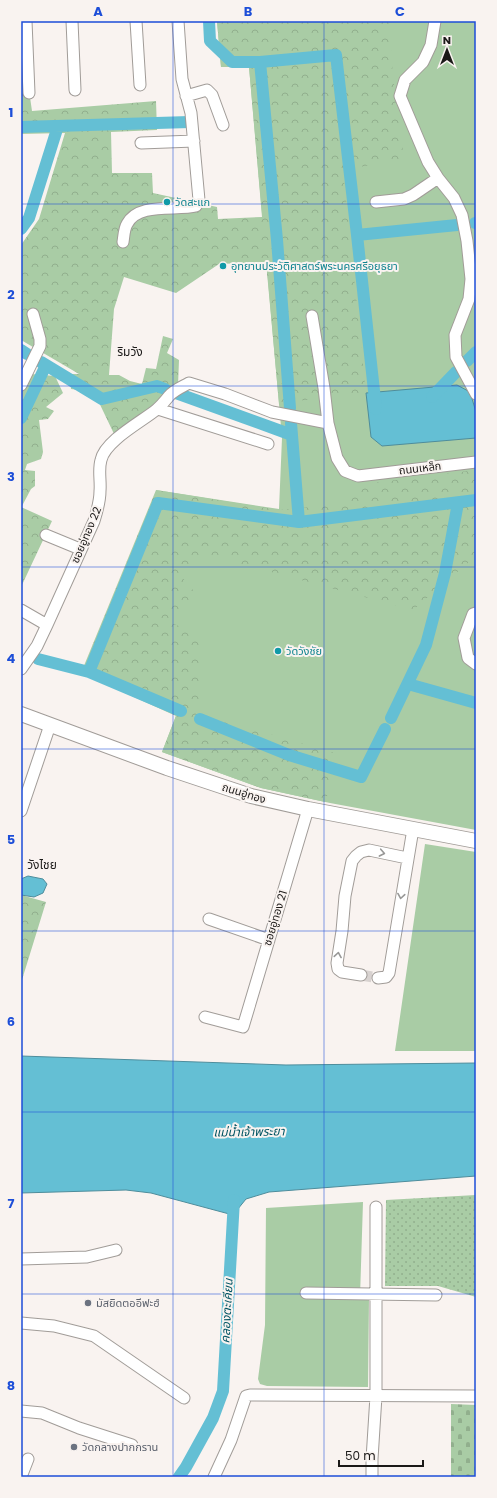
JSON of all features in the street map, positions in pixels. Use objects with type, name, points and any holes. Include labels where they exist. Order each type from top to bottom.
[{"type":"main road","name":"ถนนอู่ทอง","points":[[21,714],[168,768],[251,796],[308,809],[476,841]]},
{"type":"street","points":[[26,21],[29,93]]},
{"type":"street","points":[[72,21],[75,90]]},
{"type":"street","points":[[136,21],[140,85]]},
{"type":"street","points":[[123,242],[129,219],[140,212],[156,209],[190,208],[196,206],[199,200],[191,113],[182,79],[178,21]]},
{"type":"street","points":[[435,21],[431,45],[423,62],[405,80],[400,96],[428,162],[438,178],[454,198],[462,215],[467,241],[471,279],[469,299],[455,335],[456,356],[476,394]]},
{"type":"street","points":[[186,96],[207,90],[212,95],[223,125]]},
{"type":"street","points":[[141,144],[194,141]]},
{"type":"street","points":[[376,202],[404,199],[413,195],[438,178]]},
{"type":"street","points":[[21,385],[40,346],[40,340],[32,314]]},
{"type":"street","points":[[312,316],[324,388],[328,423]]},
{"type":"street","name":"ซอยอู่ทอง 22","points":[[21,669],[37,646],[48,625],[80,549],[94,521],[98,507],[100,467],[104,451],[111,443],[158,408],[170,395],[189,383],[225,394],[272,412],[328,423]]},
{"type":"street","points":[[158,408],[268,444]]},
{"type":"street","name":"ถนนเหล็ก","points":[[328,423],[338,458],[345,471],[358,476],[476,462]]},
{"type":"street","points":[[46,536],[80,549]]},
{"type":"street","points":[[21,610],[48,625]]},
{"type":"street","points":[[476,612],[473,614],[464,638],[468,658],[476,664]]},
{"type":"street","points":[[21,811],[50,725]]},
{"type":"street","name":"ซอยอู่ทอง 21","points":[[205,1018],[243,1027],[308,809]]},
{"type":"street","points":[[378,978],[386,977],[389,973],[413,829]]},
{"type":"street","points":[[362,975],[342,972],[338,969],[337,963],[345,896],[352,861],[361,852],[368,850],[407,858]]},
{"type":"street","points":[[209,919],[269,940]]},
{"type":"street","points":[[372,1477],[376,1396],[376,1207]]},
{"type":"street","points":[[21,1259],[87,1257],[116,1250]]},
{"type":"street","points":[[306,1293],[436,1294]]},
{"type":"street","points":[[21,1323],[54,1326],[94,1336],[184,1398]]},
{"type":"street","points":[[214,1477],[231,1440],[246,1396],[476,1396]]},
{"type":"street","points":[[21,1411],[42,1413],[79,1428],[132,1445]]},
{"type":"street","points":[[21,1477],[28,1459]]},
{"type":"green space","points":[[217,21],[476,21],[476,830],[330,803],[261,788],[162,752],[177,713],[156,490],[279,509],[282,438],[249,67],[221,67]]},
{"type":"green space","points":[[217,21],[389,21],[393,77],[404,159],[343,170],[366,393],[279,403],[266,262],[219,264],[176,293],[124,277],[114,309],[109,375],[119,375],[130,381],[142,384],[146,368],[156,369],[163,336],[173,339],[167,353],[179,360],[178,386],[115,436],[94,392],[71,389],[70,374],[79,374],[21,340],[21,245],[39,219],[65,133],[21,134],[21,35],[32,111],[156,101],[157,130],[111,132],[112,173],[152,173],[153,193],[217,207],[218,219],[262,217],[249,67],[221,67]]},
{"type":"green space","points":[[31,374],[55,376],[63,393],[46,407],[54,411],[48,419],[39,420],[43,452],[41,459],[27,464],[25,470],[35,471],[35,486],[31,489],[22,506],[21,389]]},
{"type":"green space","points":[[476,470],[476,556],[413,610],[204,554],[180,575],[198,596],[169,621],[201,638],[200,714],[342,755],[325,802],[261,788],[162,752],[176,716],[81,673],[156,490],[279,510],[332,505],[351,494],[348,486]]},
{"type":"green space","points":[[21,507],[52,521],[21,587]]},
{"type":"green space","points":[[425,844],[476,852],[476,1051],[395,1051]]},
{"type":"green space","points":[[21,895],[46,902],[21,983]]},
{"type":"green space","points":[[476,1195],[476,1297],[438,1286],[385,1286],[386,1200]]},
{"type":"green space","points":[[363,1202],[360,1297],[369,1298],[368,1387],[267,1386],[260,1384],[258,1379],[265,1325],[266,1208]]},
{"type":"green space","points":[[451,1404],[476,1405],[476,1477],[451,1477]]},
{"type":"water","points":[[457,385],[470,392],[476,412],[476,438],[382,446],[371,437],[366,393]]},
{"type":"water","points":[[28,876],[43,879],[47,884],[43,893],[34,897],[21,895],[21,879]]},
{"type":"water","name":"แม่น้ำเจ้าพระยา","points":[[21,1056],[286,1065],[476,1063],[476,1176],[269,1192],[246,1199],[233,1215],[151,1193],[126,1190],[21,1193]]},
{"type":"waterway","points":[[209,21],[210,41],[232,62],[260,62],[336,55],[357,235],[457,225]]},
{"type":"waterway","points":[[260,62],[277,240],[290,408]]},
{"type":"waterway","points":[[21,127],[190,122]]},
{"type":"waterway","points":[[21,229],[29,218],[58,126]]},
{"type":"waterway","points":[[357,235],[376,409]]},
{"type":"waterway","points":[[21,350],[27,354]]},
{"type":"waterway","points":[[467,361],[476,352]]},
{"type":"waterway","points":[[41,362],[102,399],[157,386],[165,389]]},
{"type":"waterway","points":[[21,418],[46,365]]},
{"type":"waterway","points":[[432,397],[456,372]]},
{"type":"waterway","points":[[176,393],[292,435]]},
{"type":"waterway","points":[[291,423],[299,522]]},
{"type":"waterway","points":[[89,672],[158,503],[299,522],[476,500]]},
{"type":"waterway","points":[[391,718],[426,645],[445,573],[458,503]]},
{"type":"waterway","points":[[38,659],[89,672],[181,711]]},
{"type":"waterway","points":[[408,684],[476,703]]},
{"type":"waterway","points":[[200,719],[289,755],[361,777],[385,729]]},
{"type":"waterway","name":"คลองตะเคียน","points":[[179,1477],[213,1418],[223,1391],[234,1200]]},
{"type":"tunnel","points":[[361,975],[378,978]]},
{"type":"place","name":"วัดสะแก","points":[[167,202]]},
{"type":"place","name":"อุทยานประวัติศาสตร์พระนครศรีอยุธยา","points":[[223,266]]},
{"type":"place","name":"วัดวังชัย","points":[[278,651]]},
{"type":"place","name":"มัสยิดตออีฟะฮ์","points":[[88,1303]]},
{"type":"place","name":"วัดกลางปากกราน","points":[[74,1447]]},
{"type":"district","name":"ริมวัง","points":[[130,352]]},
{"type":"district","name":"วังไชย","points":[[42,865]]}]
